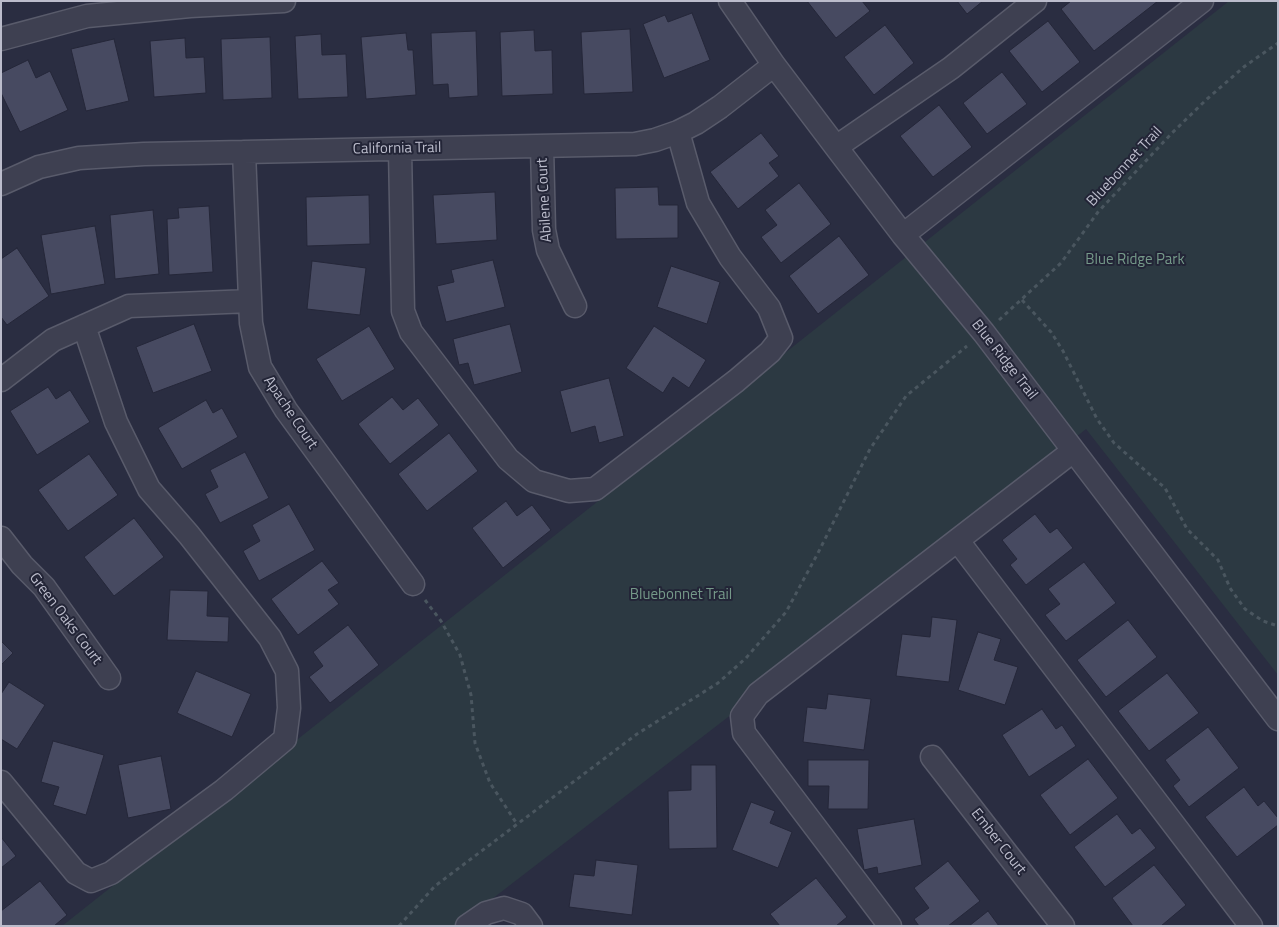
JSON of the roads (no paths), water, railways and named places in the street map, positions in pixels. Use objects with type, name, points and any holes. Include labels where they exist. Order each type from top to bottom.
[{"type":"street","points":[[1,39],[87,16],[190,6],[284,1]]},
{"type":"street","name":"Blue Ridge Trail","points":[[730,1],[836,147],[903,234],[984,333],[1278,719]]},
{"type":"street","points":[[836,147],[951,68],[1036,1]]},
{"type":"street","points":[[903,234],[1202,1]]},
{"type":"street","name":"California Trail","points":[[1,184],[39,167],[79,158],[144,154],[635,144],[655,140],[696,123],[720,107],[774,64]]},
{"type":"street","points":[[400,149],[403,311],[411,332],[508,459],[534,481],[569,491],[595,489],[736,381],[770,352],[781,338],[769,308],[730,257],[698,203],[678,132]]},
{"type":"street","name":"Abilene Court","points":[[542,146],[544,230],[548,250],[575,306]]},
{"type":"street","name":"Apache Court","points":[[244,152],[251,323],[260,367],[286,410],[413,584]]},
{"type":"street","points":[[1,380],[53,340],[129,306],[250,301]]},
{"type":"street","points":[[1,782],[76,872],[91,881],[111,873],[224,790],[285,739],[289,708],[287,671],[270,638],[189,535],[149,490],[116,422],[84,326]]},
{"type":"street","points":[[890,926],[744,733],[742,716],[758,694],[1073,451]]},
{"type":"street","name":"Green Oaks Court","points":[[1,538],[22,565],[44,587],[109,678]]},
{"type":"street","points":[[958,541],[1251,926]]},
{"type":"street","name":"Ember Court","points":[[932,757],[1063,926]]},
{"type":"street","points":[[467,926],[486,913],[504,908],[522,914],[531,926]]},
{"type":"park label","name":"Blue Ridge Park","points":[[1135,260]]},
{"type":"park label","name":"Bluebonnet Trail","points":[[681,595]]}]
